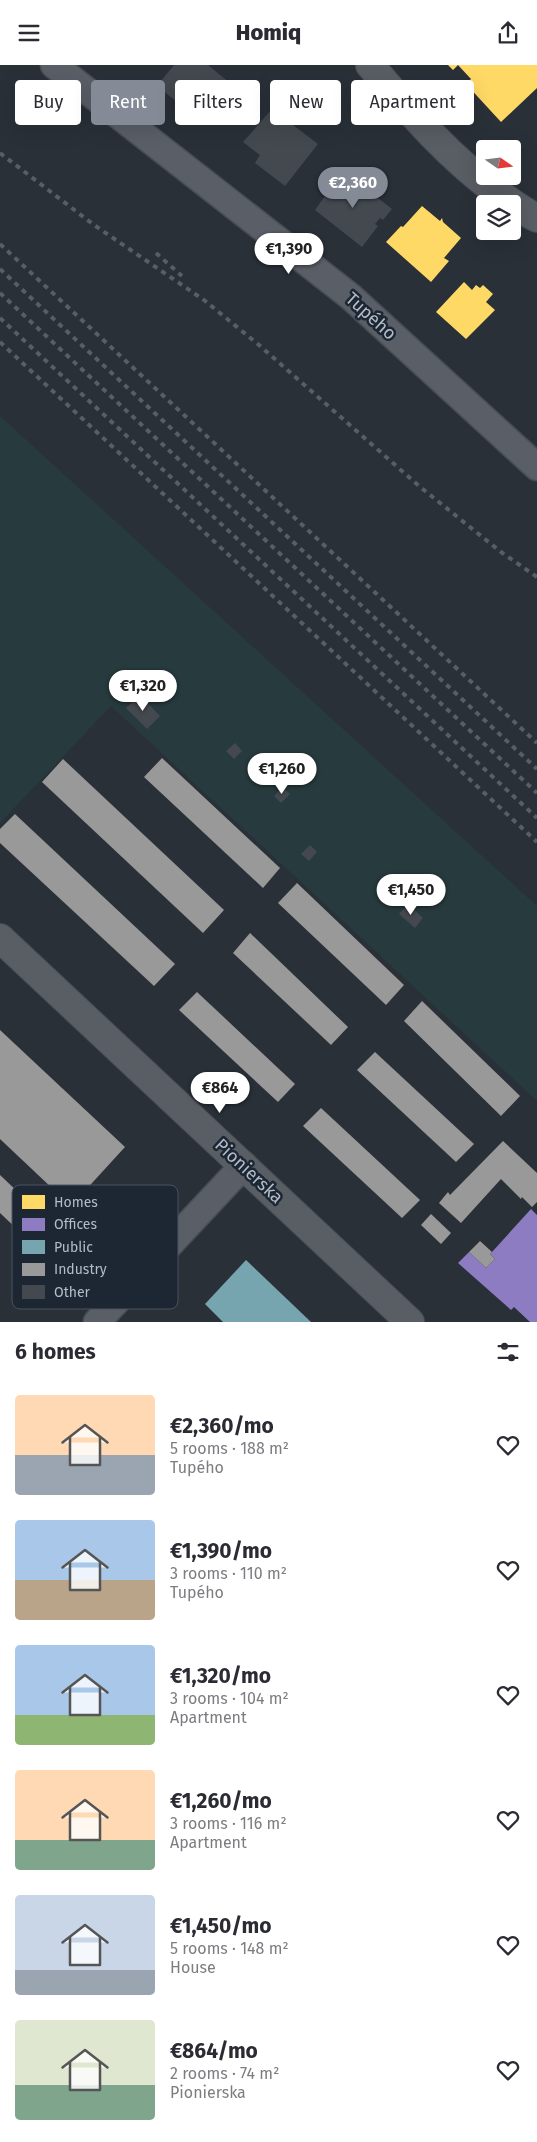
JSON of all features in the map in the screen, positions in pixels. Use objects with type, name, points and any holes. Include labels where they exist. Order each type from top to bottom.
[{"type":"street","name":"Tupého","points":[[54,65],[351,297],[537,467]]},
{"type":"street","points":[[370,65],[423,125],[476,178],[514,205],[537,217]]},
{"type":"street","name":"Pionierska","points":[[0,938],[410,1322]]},
{"type":"street","points":[[178,1235],[244,1165]]},
{"type":"street","points":[[97,1322],[109,1309]]},
{"type":"green space","points":[[0,416],[537,906],[537,1101],[111,706],[0,823]]},
{"type":"building: Homes","points":[[448,65],[458,65],[453,70]]},
{"type":"building: Homes","points":[[458,65],[537,65],[537,88],[501,122],[474,93],[474,80]]},
{"type":"building: Homes","points":[[422,206],[440,221],[442,218],[443,222],[461,238],[444,258],[449,261],[431,282],[386,242]]},
{"type":"building: Homes","points":[[464,282],[472,290],[476,285],[480,288],[483,285],[493,294],[486,302],[495,310],[466,339],[436,312]]},
{"type":"building: Offices","points":[[531,1209],[537,1215],[537,1322],[530,1322],[514,1307],[511,1310],[458,1263],[469,1252],[486,1268],[495,1259],[490,1254]]},
{"type":"building: Public","points":[[246,1260],[311,1322],[223,1322],[205,1304]]},
{"type":"building: Industry","points":[[162,758],[280,868],[263,888],[144,777]]},
{"type":"building: Industry","points":[[63,759],[224,910],[203,933],[42,782]]},
{"type":"building: Industry","points":[[15,814],[175,964],[154,986],[0,843],[0,829]]},
{"type":"building: Industry","points":[[297,883],[404,985],[386,1005],[278,903]]},
{"type":"building: Industry","points":[[250,933],[348,1027],[331,1045],[233,953]]},
{"type":"building: Industry","points":[[197,992],[295,1084],[278,1102],[179,1010]]},
{"type":"building: Industry","points":[[422,1001],[520,1096],[501,1116],[404,1021]]},
{"type":"building: Industry","points":[[0,1030],[125,1147],[90,1185],[49,1185],[0,1139]]},
{"type":"building: Industry","points":[[375,1052],[474,1144],[456,1162],[357,1070]]},
{"type":"building: Industry","points":[[321,1108],[420,1200],[402,1218],[303,1126]]},
{"type":"building: Industry","points":[[503,1141],[537,1173],[537,1202],[532,1207],[501,1179],[461,1223],[439,1203],[448,1192],[450,1195]]},
{"type":"building: Industry","points":[[0,1175],[12,1186],[12,1224],[0,1213]]},
{"type":"building: Industry","points":[[431,1214],[451,1233],[441,1244],[421,1225]]},
{"type":"building: Industry","points":[[480,1241],[492,1252],[490,1254],[495,1259],[486,1268],[469,1252]]},
{"type":"building: Other","points":[[174,65],[208,65],[226,80],[175,80],[175,100],[165,92],[165,80],[162,80]]},
{"type":"building: Other","points":[[270,111],[270,125],[293,125],[318,144],[285,186],[255,163],[260,155],[243,142],[260,125]]},
{"type":"building: Other","points":[[343,171],[392,209],[383,220],[380,218],[375,224],[378,226],[362,247],[315,210]]},
{"type":"building: Other","points":[[140,695],[160,716],[147,729],[126,708]]},
{"type":"building: Other","points":[[235,743],[242,751],[234,759],[226,751]]},
{"type":"building: Other","points":[[282,787],[290,794],[281,803],[274,796]]},
{"type":"building: Other","points":[[310,845],[317,852],[309,861],[301,854]]},
{"type":"building: Other","points":[[408,904],[423,918],[415,928],[399,914]]},
{"type":"railway","points":[[0,153],[94,225],[204,300],[259,345],[419,486],[501,552],[537,577]]},
{"type":"railway","points":[[0,244],[537,743]]},
{"type":"railway","points":[[156,253],[182,276]]},
{"type":"railway","points":[[0,269],[537,769]]},
{"type":"railway","points":[[0,293],[537,793]]},
{"type":"railway","points":[[0,318],[537,818]]},
{"type":"railway","points":[[0,342],[537,842]]}]
